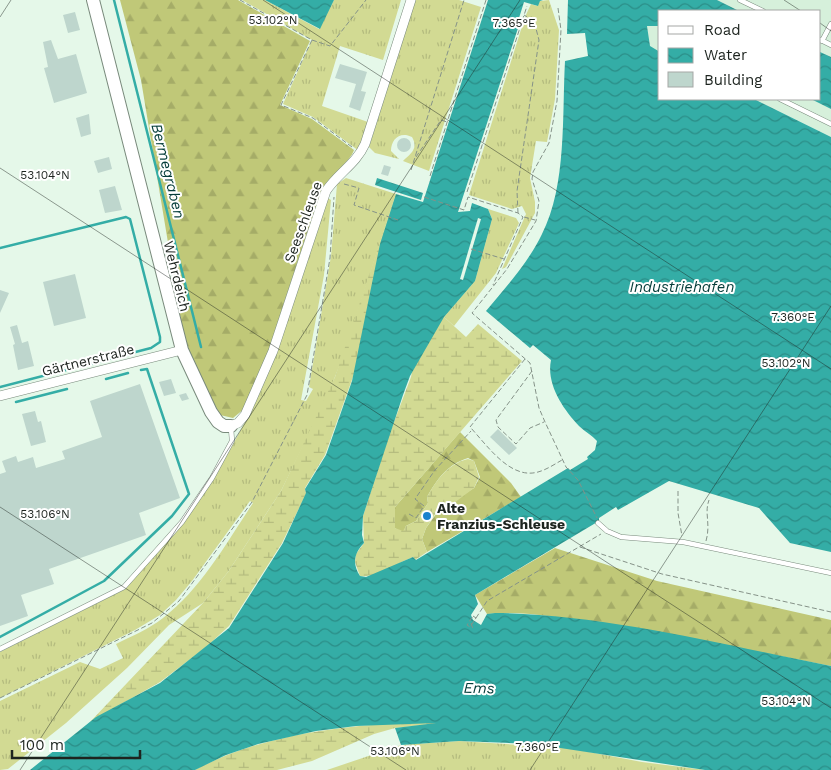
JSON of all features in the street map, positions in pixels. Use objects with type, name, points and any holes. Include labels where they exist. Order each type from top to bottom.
[{"type":"street","name":"Wehrdeich","points":[[93,0],[182,350],[211,412],[218,422],[224,426],[231,426]]},
{"type":"street","name":"Seeschleuse","points":[[231,426],[245,415],[273,351],[323,200],[332,182],[360,154],[411,0]]},
{"type":"street","name":"Gärtnerstraße","points":[[0,396],[182,350]]},
{"type":"lane","points":[[740,0],[749,2],[761,10]]},
{"type":"lane","points":[[831,24],[821,40],[831,45]]},
{"type":"lane","points":[[782,100],[831,124]]},
{"type":"lane","points":[[0,649],[124,587],[182,522],[212,478],[232,440],[231,426]]},
{"type":"lane","points":[[598,523],[607,531],[621,536],[683,542],[831,573]]},
{"type":"path","points":[[240,0],[312,40],[330,46],[366,0]]},
{"type":"path","points":[[411,170],[464,0]]},
{"type":"path","points":[[430,176],[486,1],[481,1]]},
{"type":"path","points":[[468,192],[526,6]]},
{"type":"path","points":[[558,8],[561,30],[557,100],[549,143],[532,179],[538,201],[536,221],[509,267],[472,313],[526,358],[532,370],[539,408],[545,422],[566,467],[578,480],[590,501],[598,523]]},
{"type":"path","points":[[518,213],[518,191],[539,40],[534,21],[524,15]]},
{"type":"path","points":[[312,40],[282,104],[317,121],[360,154]]},
{"type":"path","points":[[414,158],[418,156],[440,120],[447,123]]},
{"type":"path","points":[[0,698],[152,623],[179,601],[252,502],[307,395],[330,258],[335,202],[332,182],[359,188],[354,204],[398,220]]},
{"type":"path","points":[[424,197],[464,210],[468,197],[518,213],[536,221]]},
{"type":"path","points":[[492,288],[523,216]]},
{"type":"path","points":[[471,249],[505,259]]},
{"type":"path","points":[[409,514],[416,518],[424,506],[415,499],[435,470],[472,430],[470,428],[526,358]]},
{"type":"path","points":[[532,370],[496,420],[498,427],[516,444],[530,428],[539,422],[545,422]]},
{"type":"path","points":[[472,430],[510,468],[524,474],[538,472],[563,459]]},
{"type":"path","points":[[678,491],[678,513],[683,542]]},
{"type":"path","points":[[705,546],[710,527],[706,508],[709,500]]},
{"type":"path","points":[[476,618],[487,601],[607,531]]},
{"type":"path","points":[[580,547],[662,574],[831,612]]},
{"type":"path","points":[[470,624],[473,629]]},
{"type":"shaded area","points":[[678,0],[831,0],[831,137],[756,100],[821,100],[821,10],[673,10]]},
{"type":"shaded area","points":[[647,26],[658,26],[658,51],[650,47]]},
{"type":"green space","points":[[120,0],[238,0],[310,41],[280,105],[312,119],[354,150],[348,160],[321,191],[269,349],[244,409],[233,418],[220,415],[186,351],[141,80]]},
{"type":"green space","points":[[242,0],[265,0],[319,29],[334,0],[401,0],[383,60],[340,46],[322,106],[368,122],[359,151],[313,117],[283,104],[312,40]]},
{"type":"green space","points":[[415,0],[459,0],[481,7],[429,171],[403,161],[411,153],[415,145],[412,137],[408,135],[397,137],[391,147],[391,151],[399,159],[375,153],[369,147]]},
{"type":"green space","points":[[549,0],[559,30],[555,99],[547,142],[536,141],[530,178],[535,202],[535,213],[506,267],[502,269],[526,214],[522,206],[512,209],[469,195],[525,17],[531,4],[537,6],[540,1]]},
{"type":"green space","points":[[346,178],[396,194],[342,359],[327,397],[281,491],[228,572],[203,603],[169,625],[127,668],[66,723],[8,769],[0,770],[0,701],[80,662],[100,669],[123,658],[116,644],[158,622],[177,606],[201,579],[253,503],[250,501],[192,581],[160,615],[135,630],[0,698],[0,652],[125,589],[173,535],[215,477],[249,415],[328,198],[331,200],[324,275],[301,400],[306,401],[313,389],[309,387],[331,256],[337,184]]},
{"type":"green space","points":[[396,194],[378,307],[325,455],[305,488],[306,494],[282,543],[229,626],[205,648],[160,682],[90,722],[203,603],[228,572],[281,491],[335,377]]},
{"type":"green space","points":[[488,209],[516,218],[519,223],[496,273],[454,326],[444,317],[475,281],[492,219]]},
{"type":"green space","points":[[492,219],[475,281],[444,317],[466,337],[478,324],[522,361],[395,507],[395,528],[403,531],[406,526],[416,521],[428,503],[427,497],[431,490],[449,468],[468,459],[474,461],[479,477],[474,488],[442,512],[438,510],[426,528],[422,539],[427,552],[415,560],[413,557],[374,575],[360,576],[355,562],[356,554],[364,543],[363,516],[388,438],[411,377],[415,356]]},
{"type":"green space","points":[[460,432],[511,483],[521,497],[427,552],[422,539],[426,528],[439,510],[474,488],[480,477],[474,461],[468,458],[461,461],[449,468],[439,478],[427,497],[428,503],[416,521],[406,526],[404,531],[399,531],[395,528],[395,507]]},
{"type":"green space","points":[[555,548],[657,581],[831,620],[831,666],[685,638],[569,619],[514,613],[487,614],[475,595]]},
{"type":"green space","points":[[395,723],[443,723],[395,728],[374,734],[312,761],[277,770],[195,770],[242,749],[292,736],[318,731]]},
{"type":"green space","points":[[459,741],[568,748],[642,762],[705,770],[327,770],[401,745]]},
{"type":"water","points":[[265,0],[334,0],[320,29]]},
{"type":"water","points":[[488,0],[543,0],[540,1],[538,6],[524,2],[519,18],[521,19],[458,212],[470,211],[472,203],[488,209],[492,219],[475,281],[444,317],[410,376],[363,516],[362,535],[364,543],[356,555],[355,563],[360,576],[366,577],[413,557],[416,560],[568,468],[570,470],[588,459],[587,457],[595,450],[597,441],[573,419],[557,396],[551,378],[551,360],[533,345],[530,348],[486,311],[516,274],[536,245],[550,215],[556,194],[562,149],[565,61],[588,56],[585,33],[567,34],[568,0],[717,0],[737,10],[658,10],[658,26],[647,26],[650,46],[658,51],[658,100],[756,100],[831,137],[831,552],[790,543],[759,508],[669,481],[618,510],[616,507],[599,518],[599,521],[475,595],[478,604],[471,615],[473,620],[481,625],[487,614],[495,613],[578,619],[621,625],[706,640],[831,666],[831,770],[705,770],[534,744],[459,741],[401,745],[395,728],[436,723],[356,726],[316,731],[258,744],[226,755],[195,770],[30,770],[96,717],[160,683],[229,628],[283,543],[306,493],[305,489],[326,455],[352,381],[380,244],[396,194],[423,202]]},
{"type":"water","points":[[821,52],[831,57],[831,109],[813,100],[821,100]]},
{"type":"water","points":[[377,178],[423,193],[421,200],[375,185]]},
{"type":"pier","points":[[478,218],[481,219],[463,280],[460,279]]},
{"type":"building","points":[[75,12],[80,30],[68,33],[63,15]]},
{"type":"building","points":[[51,40],[58,59],[76,54],[87,93],[54,103],[44,68],[48,67],[43,42]]},
{"type":"building","points":[[340,64],[367,72],[361,91],[366,92],[360,111],[349,107],[356,84],[335,78]]},
{"type":"building","points":[[89,114],[91,134],[81,137],[76,118]]},
{"type":"building","points":[[401,138],[407,138],[411,145],[407,152],[401,152],[397,148],[397,142]]},
{"type":"building","points":[[109,157],[112,169],[98,173],[94,161]]},
{"type":"building","points":[[384,165],[391,167],[388,176],[381,174]]},
{"type":"building","points":[[115,186],[122,210],[105,213],[99,190]]},
{"type":"building","points":[[75,274],[86,318],[54,326],[43,282]]},
{"type":"building","points":[[0,290],[9,293],[0,313]]},
{"type":"building","points":[[17,325],[22,343],[28,341],[34,366],[18,370],[13,345],[15,344],[10,327]]},
{"type":"building","points":[[171,379],[176,393],[164,396],[159,382]]},
{"type":"building","points":[[140,384],[180,498],[139,513],[146,535],[49,569],[54,584],[21,595],[28,616],[0,626],[0,474],[6,472],[2,461],[16,456],[18,462],[33,457],[36,468],[65,459],[62,451],[102,437],[90,401]]},
{"type":"building","points":[[186,393],[189,399],[182,401],[179,395]]},
{"type":"building","points":[[35,411],[38,422],[41,421],[46,442],[31,446],[22,414]]},
{"type":"building","points":[[498,429],[517,448],[509,455],[490,437]]},
{"type":"waterway","name":"Bermegraben","points":[[114,0],[201,347]]},
{"type":"waterway","points":[[0,248],[126,217],[130,219],[160,337],[160,342],[151,348],[0,387]]},
{"type":"waterway","points":[[0,637],[104,581],[172,516],[189,494],[147,369],[141,370]]},
{"type":"waterway","points":[[106,379],[128,373]]},
{"type":"waterway","points":[[16,402],[67,389]]},
{"type":"place","name":"Alte Franzius-Schleuse","points":[[427,516]]},
{"type":"water label","name":"Industriehafen","points":[[682,287]]},
{"type":"water label","name":"Ems","points":[[479,688]]}]
